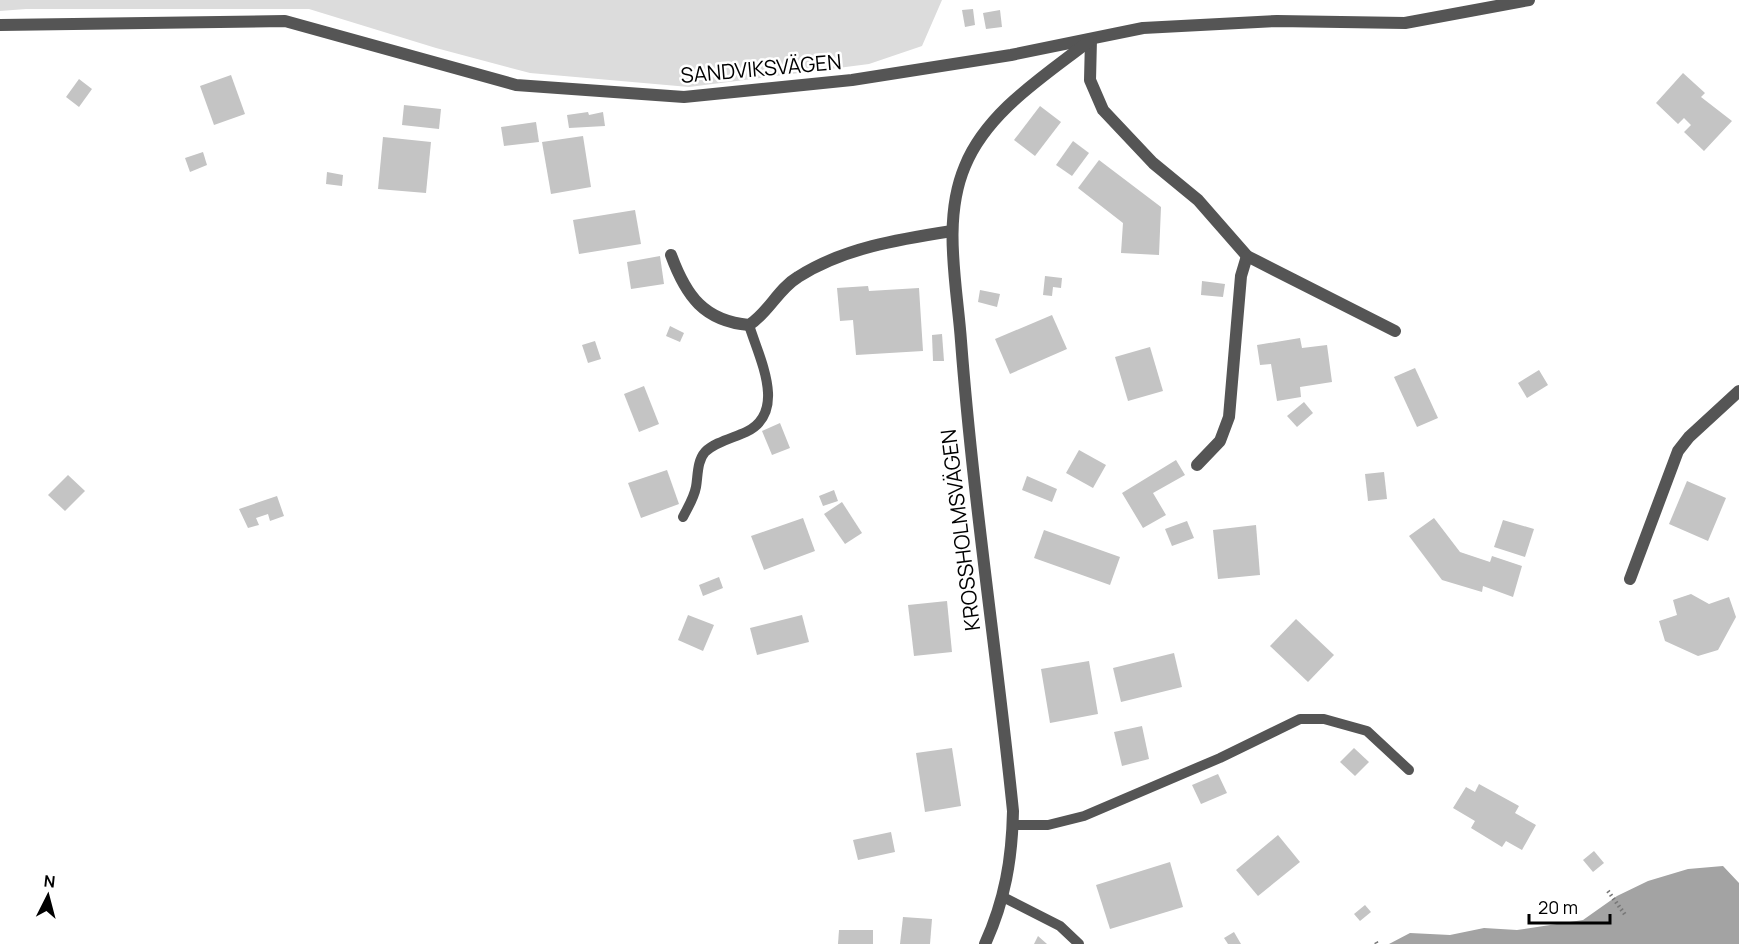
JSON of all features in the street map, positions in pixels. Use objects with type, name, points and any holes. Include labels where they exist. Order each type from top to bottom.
[{"type":"street","name":"SANDVIKSVÄGEN","points":[[0,25],[285,21],[516,85],[684,97],[852,80],[1143,28],[1205,23],[1405,23],[1529,0]]},
{"type":"street","name":"KROSSHOLMSVÄGEN","points":[[985,944],[1003,897],[1011,858],[1012,825],[1003,720],[976,517],[952,231],[960,179],[971,153],[987,128],[1023,93],[1091,39]]},
{"type":"street","points":[[1091,39],[1090,80],[1103,110],[1153,163],[1198,200],[1246,256],[1395,331]]},
{"type":"street","points":[[671,255],[681,284],[692,298],[712,315],[728,323],[749,325],[767,312],[789,284],[819,266],[898,240],[952,231]]},
{"type":"street","points":[[1197,465],[1220,441],[1229,417],[1240,276],[1246,256]]},
{"type":"street","points":[[1630,579],[1678,451],[1689,437],[1739,391]]},
{"type":"lane","points":[[683,517],[692,500],[700,462],[705,453],[757,425],[768,410],[768,392],[749,325]]},
{"type":"lane","points":[[1012,825],[1048,825],[1084,816],[1220,758],[1300,719],[1324,719],[1368,730],[1408,770]]},
{"type":"lane","points":[[1003,897],[1060,927],[1079,944]]},
{"type":"path","points":[[1608,891],[1626,916]]},
{"type":"shaded area","points":[[0,0],[942,0],[922,46],[869,64],[689,87],[530,73],[436,48],[309,9],[26,9],[0,11]]},
{"type":"shaded area","points":[[1723,866],[1739,883],[1739,944],[1389,944],[1410,933],[1450,935],[1484,928],[1517,930],[1583,920],[1617,896],[1648,881],[1688,869]]},
{"type":"building","points":[[973,9],[975,25],[965,27],[962,10]]},
{"type":"building","points":[[1000,10],[1002,27],[986,29],[983,13]]},
{"type":"building","points":[[1683,73],[1705,93],[1701,97],[1732,121],[1704,151],[1684,132],[1691,125],[1684,118],[1678,124],[1656,103]]},
{"type":"building","points":[[231,75],[245,114],[214,125],[200,86]]},
{"type":"building","points":[[79,79],[92,89],[79,107],[66,97]]},
{"type":"building","points":[[404,105],[441,109],[439,129],[402,125]]},
{"type":"building","points":[[1040,106],[1061,122],[1035,156],[1014,140]]},
{"type":"building","points":[[588,112],[589,115],[603,112],[605,126],[569,128],[567,115]]},
{"type":"building","points":[[536,122],[539,142],[504,146],[501,127]]},
{"type":"building","points":[[583,136],[591,187],[551,194],[542,142]]},
{"type":"building","points":[[383,137],[431,142],[426,193],[378,189]]},
{"type":"building","points":[[1073,141],[1089,153],[1072,176],[1056,165]]},
{"type":"building","points":[[203,152],[207,165],[190,172],[185,158]]},
{"type":"building","points":[[1099,160],[1161,207],[1159,255],[1121,253],[1123,223],[1078,188]]},
{"type":"building","points":[[327,172],[343,175],[342,186],[326,184]]},
{"type":"building","points":[[635,210],[641,244],[579,254],[573,220]]},
{"type":"building","points":[[660,256],[664,284],[631,289],[627,262]]},
{"type":"building","points":[[1045,276],[1062,278],[1061,288],[1053,287],[1052,296],[1043,295]]},
{"type":"building","points":[[1202,281],[1225,284],[1223,297],[1201,295]]},
{"type":"building","points":[[868,286],[869,291],[919,288],[923,351],[856,355],[853,320],[840,321],[837,288]]},
{"type":"building","points":[[980,290],[1000,294],[997,307],[978,302]]},
{"type":"building","points":[[1052,315],[1067,349],[1010,374],[995,339]]},
{"type":"building","points":[[670,326],[684,333],[680,342],[666,336]]},
{"type":"building","points":[[942,334],[944,361],[933,361],[932,335]]},
{"type":"building","points":[[1300,338],[1302,348],[1327,345],[1332,382],[1300,387],[1301,397],[1277,401],[1271,364],[1260,365],[1257,345]]},
{"type":"building","points":[[595,341],[601,359],[588,363],[582,345]]},
{"type":"building","points":[[1150,347],[1163,391],[1128,401],[1115,357]]},
{"type":"building","points":[[1415,368],[1438,418],[1417,427],[1394,377]]},
{"type":"building","points":[[1539,370],[1548,385],[1527,398],[1518,383]]},
{"type":"building","points":[[644,386],[659,424],[639,432],[624,394]]},
{"type":"building","points":[[1304,402],[1313,413],[1297,427],[1287,416]]},
{"type":"building","points":[[780,423],[790,448],[772,455],[762,431]]},
{"type":"building","points":[[1079,450],[1106,465],[1093,488],[1066,473]]},
{"type":"building","points":[[1176,460],[1185,475],[1153,493],[1166,515],[1143,528],[1122,493]]},
{"type":"building","points":[[667,470],[679,504],[641,518],[628,483]]},
{"type":"building","points":[[1384,472],[1387,499],[1368,501],[1365,474]]},
{"type":"building","points":[[68,475],[85,491],[65,511],[48,495]]},
{"type":"building","points":[[1027,476],[1057,489],[1052,502],[1022,490]]},
{"type":"building","points":[[1687,481],[1726,498],[1708,541],[1669,524]]},
{"type":"building","points":[[834,490],[838,501],[823,506],[819,496]]},
{"type":"building","points":[[277,496],[284,516],[270,521],[268,514],[256,518],[259,525],[248,528],[239,509]]},
{"type":"building","points":[[842,502],[862,533],[845,544],[824,514]]},
{"type":"building","points":[[803,518],[815,551],[764,570],[751,536]]},
{"type":"building","points":[[1434,518],[1460,552],[1490,562],[1492,556],[1522,566],[1513,597],[1483,586],[1482,592],[1442,580],[1409,536]]},
{"type":"building","points":[[1503,520],[1534,529],[1525,557],[1494,547]]},
{"type":"building","points":[[1187,521],[1194,538],[1172,546],[1165,529]]},
{"type":"building","points":[[1256,525],[1260,575],[1218,579],[1213,530]]},
{"type":"building","points":[[1044,530],[1120,557],[1110,585],[1034,558]]},
{"type":"building","points":[[719,577],[723,588],[703,596],[699,585]]},
{"type":"building","points":[[1691,594],[1709,604],[1729,597],[1736,617],[1718,650],[1698,656],[1665,641],[1659,621],[1677,615],[1673,600]]},
{"type":"building","points":[[947,601],[952,652],[914,656],[908,605]]},
{"type":"building","points":[[688,615],[714,625],[703,651],[678,640]]},
{"type":"building","points":[[802,615],[809,642],[757,655],[750,628]]},
{"type":"building","points":[[1296,619],[1334,655],[1308,682],[1270,646]]},
{"type":"building","points":[[1174,653],[1182,687],[1121,702],[1113,668]]},
{"type":"building","points":[[1089,661],[1098,714],[1050,723],[1041,669]]},
{"type":"building","points":[[1142,726],[1149,759],[1122,766],[1114,732]]},
{"type":"building","points":[[952,748],[961,806],[925,812],[916,753]]},
{"type":"building","points":[[1354,748],[1369,762],[1355,776],[1340,762]]},
{"type":"building","points":[[1218,774],[1227,793],[1201,804],[1192,785]]},
{"type":"building","points":[[1479,784],[1519,806],[1515,813],[1536,825],[1522,850],[1506,841],[1502,847],[1471,828],[1475,821],[1453,808],[1466,787],[1475,792]]},
{"type":"building","points":[[891,832],[895,852],[858,860],[853,840]]},
{"type":"building","points":[[1278,835],[1300,862],[1258,896],[1236,870]]},
{"type":"building","points":[[1594,851],[1604,863],[1593,872],[1583,860]]},
{"type":"building","points":[[1170,862],[1183,907],[1110,929],[1096,885]]},
{"type":"building","points":[[1365,905],[1371,912],[1360,921],[1354,914]]},
{"type":"building","points":[[903,917],[932,919],[930,944],[900,944]]},
{"type":"building","points":[[839,930],[873,930],[873,944],[838,944]]},
{"type":"building","points":[[1234,932],[1241,944],[1228,944],[1224,938]]},
{"type":"building","points":[[1038,936],[1047,944],[1034,944]]}]
